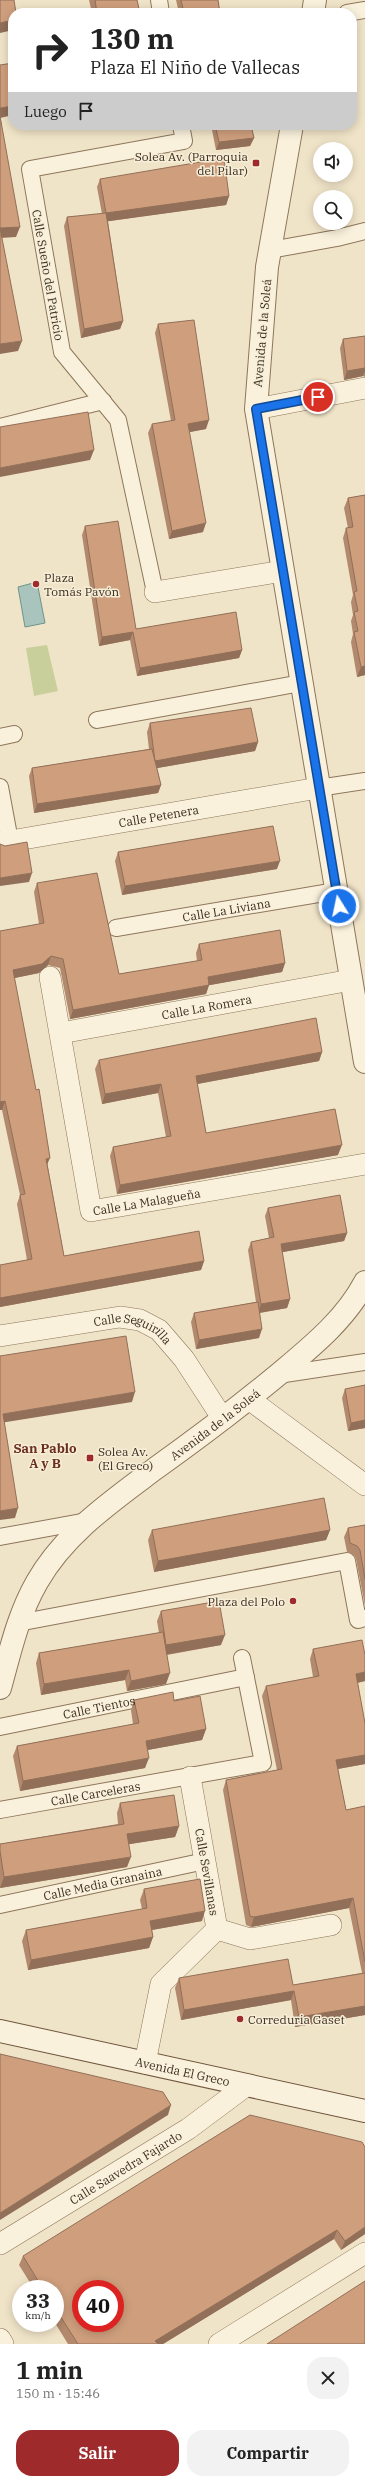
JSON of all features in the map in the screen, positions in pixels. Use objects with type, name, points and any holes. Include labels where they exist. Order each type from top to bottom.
[{"type":"street","name":"Calle Sueño del Patricio","points":[[182,130],[184,141],[30,169],[62,352],[118,420],[155,592],[283,571]]},
{"type":"street","name":"Avenida de la Soleá","points":[[291,130],[270,250],[256,409],[318,788],[365,1062]]},
{"type":"street","points":[[270,250],[337,238],[365,231]]},
{"type":"street","points":[[256,409],[365,388]]},
{"type":"street","points":[[0,427],[103,401]]},
{"type":"street","points":[[97,720],[301,683]]},
{"type":"street","points":[[318,788],[365,781]]},
{"type":"street","points":[[0,787],[5,842]]},
{"type":"street","name":"Calle Petenera","points":[[5,842],[318,788]]},
{"type":"street","name":"Calle La Liviana","points":[[116,928],[336,891]]},
{"type":"street","name":"Calle La Malagueña","points":[[50,977],[91,1211],[365,1164]]},
{"type":"street","name":"Calle La Romera","points":[[61,1033],[351,980]]},
{"type":"street","name":"Avenida de la Soleá","points":[[0,1688],[18,1623],[37,1582],[61,1550],[87,1521],[249,1399],[318,1342],[355,1301],[365,1282]]},
{"type":"street","name":"Calle Seguirilla","points":[[0,1336],[120,1317],[140,1320],[159,1330],[184,1359],[223,1419]]},
{"type":"street","points":[[278,1375],[365,1362]]},
{"type":"street","points":[[249,1399],[365,1485]]},
{"type":"street","points":[[0,1537],[87,1521]]},
{"type":"street","points":[[18,1623],[347,1560],[361,1619]]},
{"type":"street","points":[[242,1658],[246,1677]]},
{"type":"street","name":"Calle Tientos","points":[[0,1727],[246,1677]]},
{"type":"street","name":"Calle Carceleras","points":[[0,1810],[263,1763],[246,1677]]},
{"type":"street","name":"Calle Sevillanas","points":[[144,2063],[161,1984],[217,1929],[190,1777]]},
{"type":"street","name":"Calle Media Granaina","points":[[0,1905],[205,1861]]},
{"type":"street","points":[[217,1929],[250,1939],[331,1925]]},
{"type":"street","name":"Avenida El Greco","points":[[0,2031],[365,2111]]},
{"type":"street","name":"Calle Saavedra Fajardo","points":[[0,2244],[188,2129],[247,2085]]},
{"type":"street","points":[[219,2344],[365,2252]]},
{"type":"street","points":[[0,2340],[3,2344]]},
{"type":"green space","points":[[47,645],[58,691],[34,696],[26,648]]},
{"type":"water","points":[[37,582],[45,623],[25,627],[18,587]]},
{"type":"building","points":[[0,0],[14,0],[15,8],[8,8],[8,21],[0,23]]},
{"type":"building","points":[[95,0],[137,0],[139,8],[96,8]]},
{"type":"building","points":[[181,0],[218,0],[219,8],[183,8]]},
{"type":"building","points":[[8,64],[8,107],[0,108],[0,65]]},
{"type":"building","points":[[0,116],[20,227],[0,228]]},
{"type":"building","points":[[216,130],[252,130],[254,138],[219,142]]},
{"type":"building","points":[[224,158],[229,196],[106,213],[100,179]]},
{"type":"building","points":[[106,213],[123,321],[84,329],[67,217]]},
{"type":"building","points":[[0,228],[22,341],[0,344]]},
{"type":"building","points":[[194,320],[209,420],[188,424],[206,523],[172,531],[152,424],[175,420],[158,324]]},
{"type":"building","points":[[365,336],[365,368],[347,371],[343,339]]},
{"type":"building","points":[[88,412],[94,450],[0,468],[0,427]]},
{"type":"building","points":[[365,495],[365,666],[361,667],[354,632],[358,631],[354,612],[358,611],[354,592],[357,591],[346,528],[353,527],[348,498]]},
{"type":"building","points":[[118,521],[136,629],[236,612],[242,650],[140,668],[133,632],[102,637],[85,526]]},
{"type":"building","points":[[251,708],[258,742],[155,761],[150,723]]},
{"type":"building","points":[[152,749],[161,785],[37,804],[32,768]]},
{"type":"building","points":[[273,826],[280,861],[125,886],[118,852]]},
{"type":"building","points":[[27,842],[32,873],[0,878],[0,844],[5,846]]},
{"type":"building","points":[[97,873],[119,974],[202,960],[199,944],[280,930],[285,963],[208,977],[209,985],[73,1010],[63,959],[51,956],[42,964],[13,970],[36,1090],[39,1089],[50,1158],[46,1159],[64,1256],[199,1231],[204,1261],[0,1298],[0,1265],[32,1259],[20,1195],[25,1194],[5,1101],[0,1102],[0,931],[44,923],[37,883]]},
{"type":"building","points":[[316,1018],[322,1052],[196,1076],[206,1133],[335,1109],[342,1145],[120,1185],[113,1147],[171,1136],[161,1084],[105,1094],[99,1060]]},
{"type":"building","points":[[340,1195],[347,1233],[281,1244],[290,1299],[261,1304],[251,1242],[274,1237],[268,1208]]},
{"type":"building","points":[[258,1302],[262,1329],[199,1340],[194,1313]]},
{"type":"building","points":[[126,1336],[135,1392],[3,1414],[18,1508],[0,1511],[0,1356]]},
{"type":"building","points":[[365,1385],[365,1420],[351,1423],[345,1389]]},
{"type":"building","points":[[324,1498],[330,1530],[158,1561],[152,1530]]},
{"type":"building","points":[[365,1525],[365,1579],[360,1550],[357,1546],[350,1543],[348,1528]]},
{"type":"building","points":[[219,1601],[225,1635],[166,1645],[161,1611]]},
{"type":"building","points":[[163,1632],[170,1673],[131,1681],[129,1670],[44,1684],[39,1653]]},
{"type":"building","points":[[362,1640],[365,1655],[365,1672],[356,1674],[365,1723],[365,1755],[336,1760],[346,1810],[365,1806],[365,1962],[353,1898],[254,1917],[250,1916],[226,1780],[282,1769],[266,1686],[319,1676],[313,1649]]},
{"type":"building","points":[[173,1692],[174,1701],[200,1696],[206,1729],[146,1741],[149,1758],[23,1781],[17,1746],[139,1723],[134,1700]]},
{"type":"building","points":[[174,1795],[179,1826],[127,1834],[131,1857],[4,1877],[0,1844],[124,1824],[120,1803]]},
{"type":"building","points":[[200,1879],[205,1911],[150,1921],[153,1937],[31,1960],[26,1930],[147,1908],[144,1889]]},
{"type":"building","points":[[288,1959],[293,1985],[365,1973],[365,2006],[299,2017],[294,1991],[184,2010],[179,1978]]},
{"type":"building","points":[[0,2054],[163,2092],[171,2105],[0,2213]]},
{"type":"building","points":[[250,2115],[362,2142],[365,2147],[365,2227],[345,2241],[337,2230],[155,2341],[158,2344],[78,2344],[64,2322],[64,2280],[38,2280],[23,2256]]},
{"type":"building","points":[[365,2281],[365,2344],[267,2344]]},
{"type":"place","name":"Solea Av. (Parroquia del Pilar)","points":[[256,163]]},
{"type":"place","name":"Plaza Tomás Pavón","points":[[36,584]]},
{"type":"place","name":"Solea Av. (El Greco)","points":[[90,1458]]},
{"type":"place","name":"Plaza del Polo","points":[[293,1601]]},
{"type":"place","name":"Correduria Gaset","points":[[240,2019]]},
{"type":"district","name":"San Pablo A y B","points":[[45,1456]]},
{"type":"route","points":[[318,397],[256,409],[339,906]]}]
